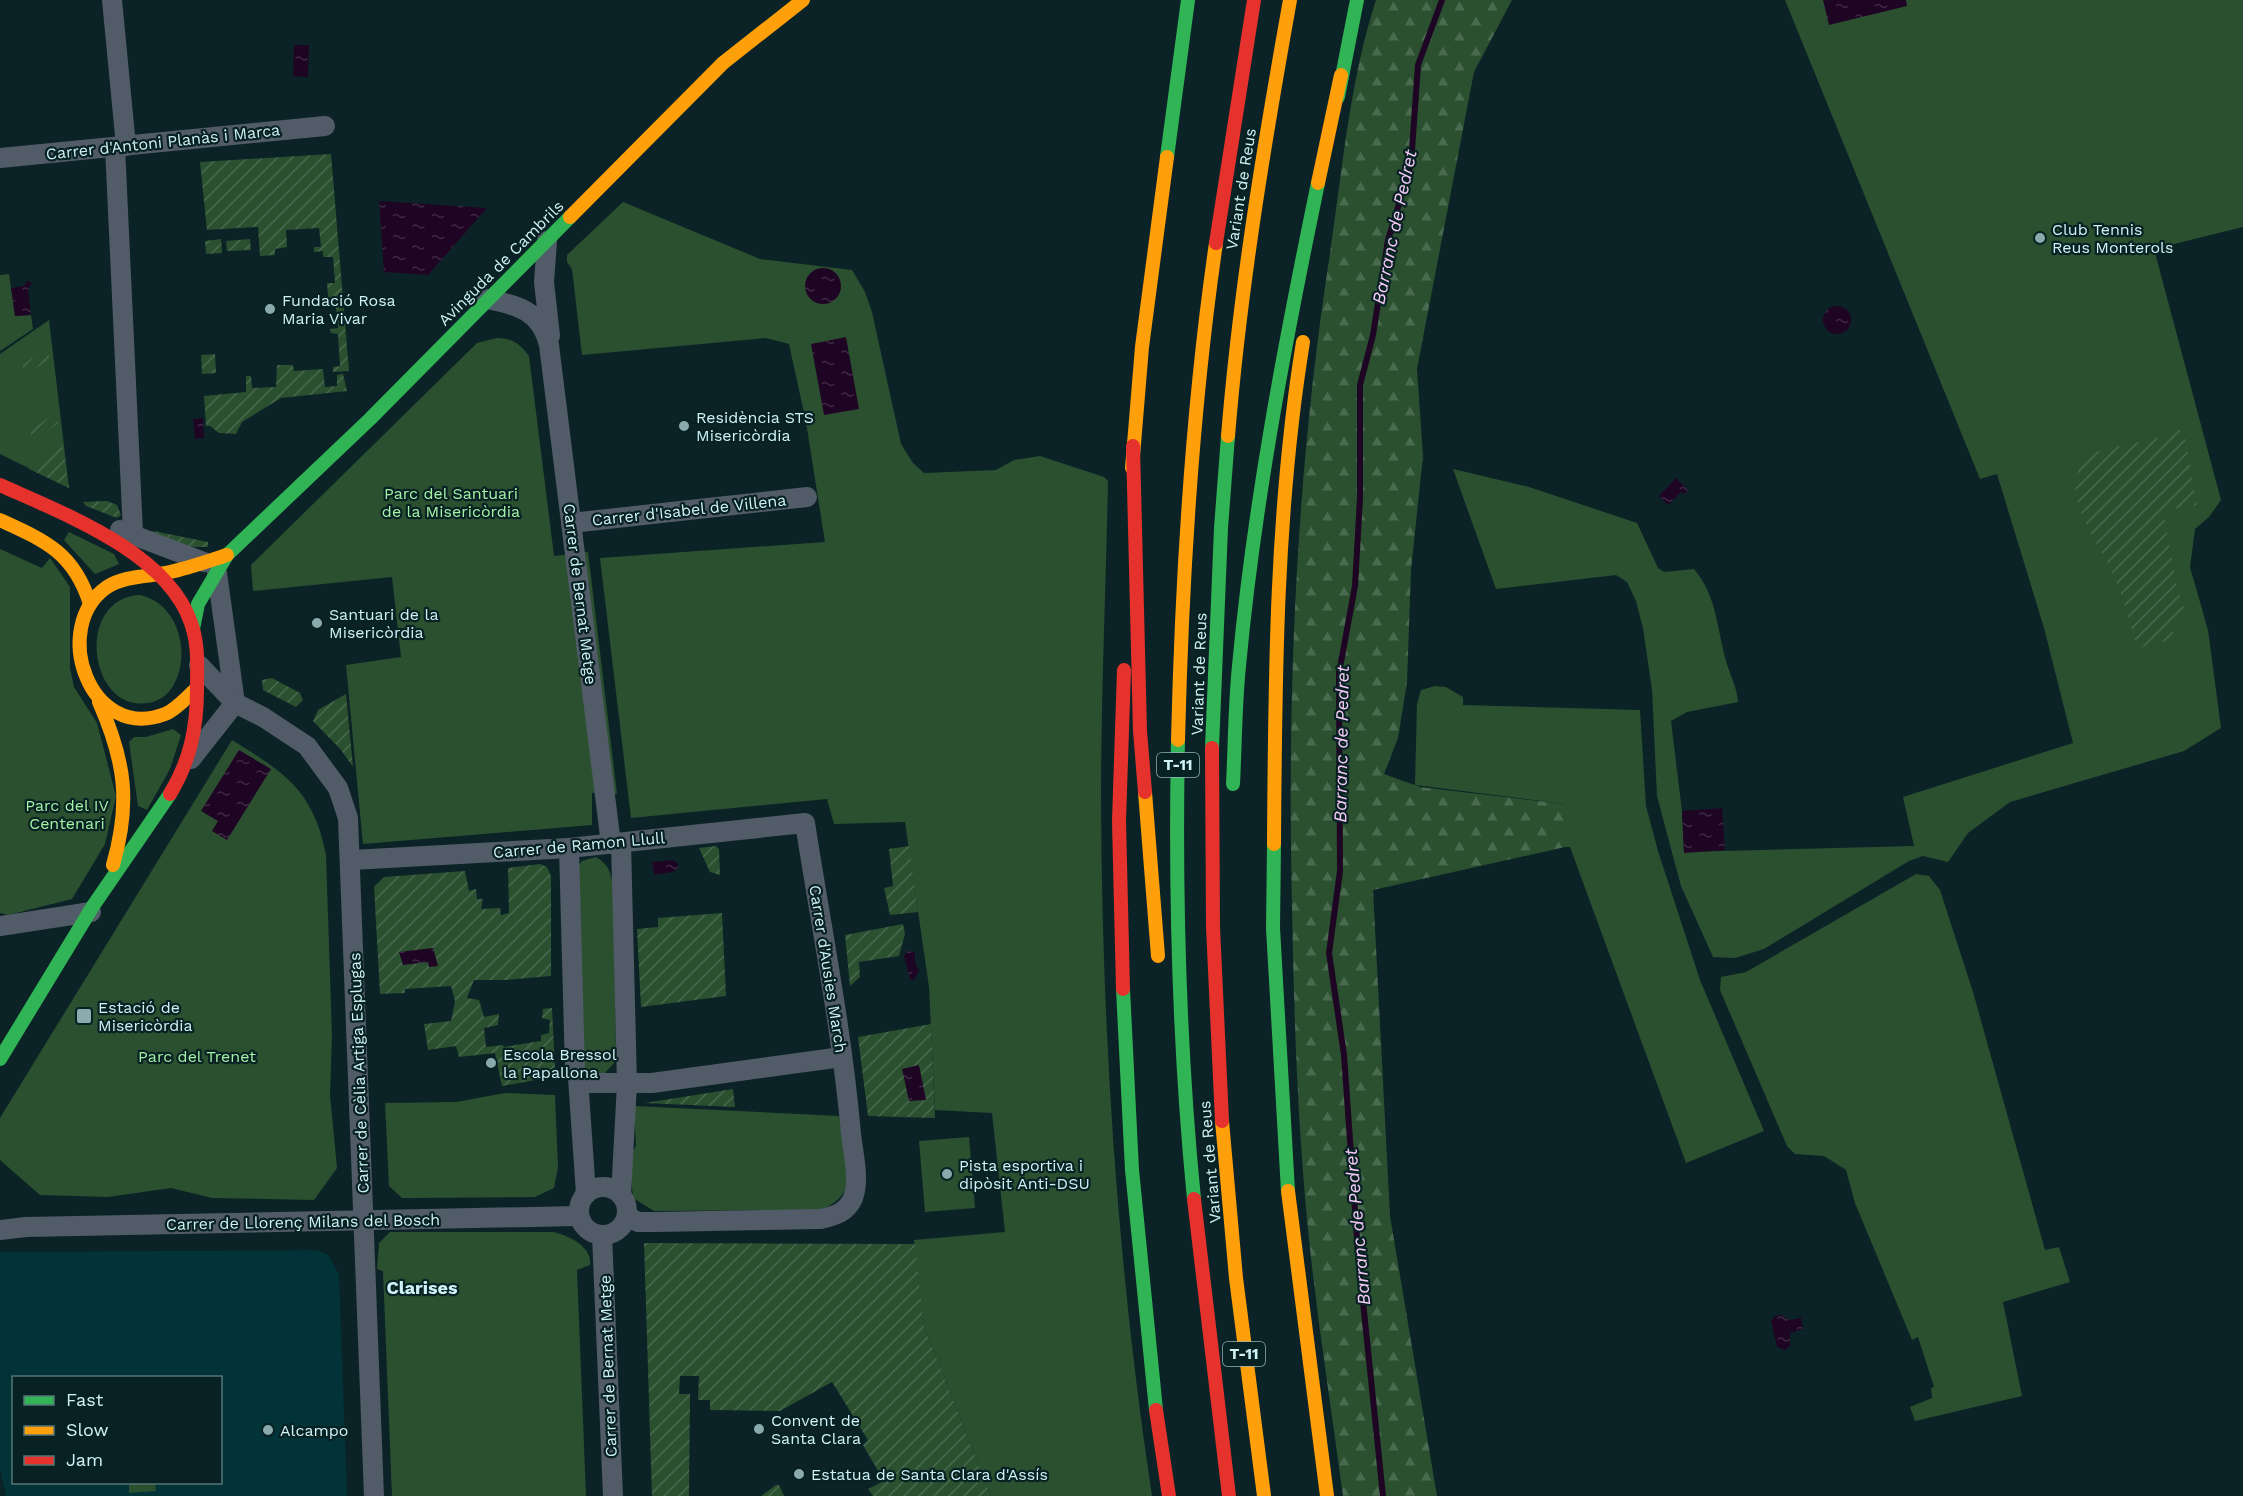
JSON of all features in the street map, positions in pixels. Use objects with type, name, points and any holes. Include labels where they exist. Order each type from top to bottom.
[{"type":"main road","name":"Avinguda de Cambrils","points":[[193,629],[198,604],[211,568],[370,418],[723,63],[767,26],[803,0]]},
{"type":"main road","points":[[1169,1496],[1152,1395],[1130,1151],[1119,840],[1133,446],[1166,151],[1188,0]]},
{"type":"main road","name":"Variant de Reus","points":[[1229,1496],[1195,1219],[1185,1079],[1178,923],[1178,755],[1187,523],[1212,270],[1254,0]]},
{"type":"main road","name":"Variant de Reus","points":[[1264,1496],[1244,1357],[1218,1061],[1212,913],[1212,749],[1221,522],[1246,265],[1290,0]]},
{"type":"main road","points":[[1232,799],[1240,651],[1263,483],[1313,204],[1357,0]]},
{"type":"main road","points":[[1314,276],[1341,75]]},
{"type":"main road","points":[[1305,333],[1296,391],[1280,553],[1275,687],[1273,928],[1289,1213],[1314,1411],[1328,1496]]},
{"type":"main road","name":"T-11","points":[[1133,446],[1140,731],[1159,965]]},
{"type":"main road","points":[[0,485],[79,521],[156,575],[180,600],[189,615],[199,665],[193,697],[198,719],[184,769],[154,820],[107,885],[0,1059]]},
{"type":"main road","points":[[0,520],[54,546],[66,556],[83,580],[90,604]]},
{"type":"main road","points":[[107,885],[126,812],[126,780],[116,738],[96,697],[82,660],[82,620],[90,604],[102,591],[116,582],[136,575],[156,575],[211,568]]},
{"type":"main road","points":[[96,697],[116,714],[140,721],[157,718],[193,697]]},
{"type":"main road","points":[[1230,1212],[1231,1000]]},
{"type":"main road","name":"T-11","points":[[1188,1268],[1229,1496]]},
{"type":"street","points":[[112,0],[121,147],[132,533]]},
{"type":"street","name":"Carrer d'Antoni Planàs i Marca","points":[[0,158],[325,126]]},
{"type":"street","name":"Carrer de Bernat Metge","points":[[547,241],[544,282],[551,330],[549,345]]},
{"type":"street","name":"Carrer de Bernat Metge","points":[[487,299],[528,310],[546,331],[549,345],[571,523],[616,843],[627,1083],[621,1195]]},
{"type":"street","name":"Carrer d'Isabel de Villena","points":[[571,523],[807,497]]},
{"type":"street","points":[[79,521],[132,533],[163,549],[211,568],[235,703],[184,769]]},
{"type":"street","name":"Carrer de Cèlia Artiga Esplugas","points":[[199,665],[235,703]]},
{"type":"street","name":"Carrer de Cèlia Artiga Esplugas","points":[[193,697],[235,703],[263,717],[307,747],[338,788],[348,818],[352,860],[374,1496]]},
{"type":"street","name":"Carrer de Ramon Llull","points":[[352,860],[569,848],[805,823]]},
{"type":"street","name":"Carrer d'Ausies March","points":[[627,1216],[638,1222],[821,1219],[836,1216],[848,1207],[855,1189],[850,1115],[805,823]]},
{"type":"street","points":[[569,848],[577,1074],[586,1194],[579,1208],[579,1216],[587,1230],[602,1236],[621,1228],[627,1216],[627,1209],[621,1195],[615,1190],[600,1187],[586,1194]]},
{"type":"street","points":[[0,926],[91,912]]},
{"type":"street","points":[[577,1074],[584,1083],[661,1082],[842,1057]]},
{"type":"street","name":"Carrer de Llorenç Milans del Bosch","points":[[0,1230],[26,1227],[579,1216]]},
{"type":"street","name":"Carrer de Llorenç Milans del Bosch","points":[[0,1219],[26,1227]]},
{"type":"street","name":"Carrer de Bernat Metge","points":[[602,1236],[613,1496]]},
{"type":"shaded area","points":[[317,1250],[328,1255],[339,1274],[347,1496],[6,1496],[0,1468],[0,1252]]},
{"type":"green space","points":[[1376,0],[1512,0],[1474,72],[1417,369],[1423,456],[1411,570],[1407,682],[1398,738],[1384,774],[1420,787],[1565,804],[1565,847],[1373,890],[1390,1216],[1437,1496],[1343,1496],[1310,1249],[1302,1164],[1295,1036],[1291,746],[1301,503],[1318,341],[1347,129],[1359,64]]},
{"type":"green space","points":[[1785,0],[2243,0],[2243,227],[2154,249],[2221,500],[2209,517],[2195,529],[2190,567],[2208,630],[2221,728],[2184,751],[2010,802],[1968,833],[1948,862],[1923,856],[1909,861],[1764,949],[1735,958],[1713,957],[1681,886],[1657,796],[1652,690],[1643,628],[1636,601],[1627,582],[1616,575],[1496,589],[1453,469],[1529,487],[1637,523],[1658,568],[1664,572],[1694,569],[1702,579],[1712,602],[1738,702],[1687,712],[1671,721],[1682,811],[1684,852],[1914,846],[1903,797],[2073,743],[2044,628],[1997,474],[1980,479]]},
{"type":"green space","points":[[331,154],[349,371],[333,372],[333,367],[340,366],[338,334],[331,333],[330,329],[338,328],[336,307],[329,307],[327,283],[335,283],[333,257],[323,257],[323,251],[314,252],[314,247],[321,247],[319,228],[286,230],[287,247],[275,249],[275,255],[260,256],[258,227],[207,230],[200,162]]},
{"type":"green space","points":[[623,202],[760,259],[852,270],[865,292],[872,312],[901,444],[913,463],[924,473],[996,470],[1014,460],[1040,456],[1104,477],[1108,481],[1101,758],[1104,973],[1121,1235],[1129,1322],[1152,1496],[991,1496],[924,1326],[914,1240],[1005,1232],[992,1113],[935,1110],[929,987],[905,822],[834,824],[827,799],[631,818],[600,558],[825,542],[806,422],[789,344],[766,338],[582,355],[572,269],[567,262],[567,255]]},
{"type":"green space","points":[[221,239],[222,253],[206,254],[205,241]]},
{"type":"green space","points":[[250,239],[251,250],[227,251],[226,241]]},
{"type":"green space","points":[[9,274],[15,316],[31,315],[33,329],[0,351],[0,275]]},
{"type":"green space","points":[[49,320],[69,488],[0,454],[0,354]]},
{"type":"green space","name":"Parc del Santuari de la Misericòrdia","points":[[497,338],[515,342],[529,356],[554,556],[588,552],[617,794],[592,793],[592,825],[363,844],[346,665],[401,657],[392,577],[253,591],[251,565],[477,343]]},
{"type":"green space","points":[[48,347],[49,359],[23,377],[23,365]]},
{"type":"green space","points":[[215,354],[216,373],[202,374],[201,355]]},
{"type":"green space","points":[[277,365],[293,365],[294,371],[323,369],[325,387],[337,386],[337,375],[343,374],[347,391],[281,398],[242,422],[236,434],[219,433],[210,426],[206,426],[204,396],[246,392],[246,376],[251,376],[252,388],[276,387]]},
{"type":"green space","points":[[56,412],[58,423],[32,442],[31,431]]},
{"type":"green space","points":[[2179,429],[2185,438],[2197,505],[2163,511],[2176,582],[2186,615],[2172,625],[2174,639],[2137,648],[2117,583],[2089,530],[2076,497],[2076,481],[2080,467],[2092,454],[2154,439]]},
{"type":"green space","points":[[62,444],[69,488],[29,469]]},
{"type":"green space","points":[[107,501],[117,505],[121,515],[117,518],[86,506],[83,502]]},
{"type":"green space","points":[[69,532],[114,554],[119,564],[95,574],[64,540]]},
{"type":"green space","points":[[151,532],[208,542],[208,547],[190,547]]},
{"type":"green space","name":"Parc del IV Centenari","points":[[0,549],[42,568],[50,558],[70,587],[70,668],[74,687],[97,723],[116,796],[105,844],[72,899],[8,915],[0,913]]},
{"type":"green space","points":[[138,595],[152,599],[163,607],[178,630],[181,644],[179,673],[173,686],[162,698],[147,703],[128,701],[113,691],[102,674],[97,655],[98,634],[104,616],[118,602]]},
{"type":"green space","points":[[272,678],[300,693],[303,700],[296,707],[263,690],[262,680]]},
{"type":"green space","points":[[1435,686],[1446,687],[1463,697],[1463,705],[1640,710],[1646,806],[1658,851],[1700,980],[1764,1131],[1686,1163],[1570,847],[1565,847],[1565,804],[1415,785],[1417,704],[1421,690]]},
{"type":"green space","points":[[346,694],[353,767],[341,750],[313,721],[318,710]]},
{"type":"green space","points":[[173,729],[181,735],[170,769],[147,810],[138,806],[129,742],[134,737],[146,737]]},
{"type":"green space","name":"Parc del Trenet","points":[[232,740],[267,762],[294,786],[305,799],[321,833],[326,855],[332,1036],[330,1095],[337,1168],[314,1200],[212,1198],[171,1188],[108,1197],[40,1195],[0,1160],[0,1118]]},
{"type":"green space","points":[[716,846],[719,849],[720,875],[710,872],[699,848]]},
{"type":"green space","points":[[909,846],[918,912],[890,915],[884,888],[893,886],[889,849]]},
{"type":"green space","points":[[596,857],[609,870],[613,887],[616,1051],[614,1063],[605,1073],[592,1072],[582,1065],[575,870],[582,861]]},
{"type":"green space","points":[[540,864],[547,867],[551,876],[551,976],[474,980],[467,998],[479,1000],[484,1017],[499,1014],[498,1025],[484,1028],[486,1047],[503,1045],[504,1047],[541,1041],[541,1035],[549,1033],[550,1020],[542,1018],[543,1009],[552,1008],[555,1069],[547,1078],[502,1086],[495,1053],[459,1057],[456,1046],[428,1050],[424,1024],[451,1021],[455,1001],[451,986],[405,989],[405,993],[380,994],[374,887],[384,877],[465,871],[469,891],[476,889],[477,899],[483,899],[481,909],[500,908],[501,915],[509,913],[508,868]]},
{"type":"green space","points":[[1916,874],[1929,876],[1940,890],[1973,992],[2045,1250],[2059,1247],[2070,1282],[2003,1302],[2022,1396],[1915,1421],[1910,1407],[1932,1398],[1931,1388],[1934,1387],[1918,1337],[1912,1340],[1855,1203],[1846,1170],[1824,1156],[1795,1154],[1787,1146],[1720,990],[1721,977],[1746,972]]},
{"type":"green space","points":[[722,913],[726,996],[641,1007],[637,929],[658,927],[658,918]]},
{"type":"green space","points":[[903,924],[905,934],[899,956],[859,962],[860,977],[850,986],[845,935]]},
{"type":"green space","points":[[931,1024],[935,1118],[868,1116],[858,1037]]},
{"type":"green space","points":[[733,1089],[735,1107],[645,1103]]},
{"type":"green space","points":[[505,1093],[555,1095],[558,1167],[554,1188],[535,1197],[402,1198],[389,1186],[385,1103],[456,1102]]},
{"type":"green space","points":[[634,1106],[839,1116],[847,1177],[844,1192],[837,1201],[821,1210],[654,1211],[633,1198],[629,1156],[636,1146]]},
{"type":"green space","name":"Pista esportiva i dipòsit Anti-DSU","points":[[969,1137],[975,1208],[925,1212],[919,1141]]},
{"type":"green space","points":[[390,1232],[553,1232],[566,1236],[584,1247],[590,1259],[590,1265],[577,1270],[586,1496],[392,1496],[383,1271],[377,1269],[379,1243]]},
{"type":"green space","points":[[644,1243],[915,1244],[924,1326],[991,1496],[873,1496],[868,1489],[884,1481],[863,1445],[868,1440],[832,1382],[780,1411],[710,1410],[710,1400],[698,1400],[699,1376],[680,1376],[679,1394],[690,1394],[689,1496],[652,1496]]},
{"type":"green space","points":[[129,1484],[155,1484],[156,1491],[129,1493]]},
{"type":"green space","points":[[779,1485],[784,1496],[761,1496]]},
{"type":"water","points":[[1823,0],[1906,0],[1907,6],[1829,25]]},
{"type":"water","points":[[294,45],[309,45],[308,77],[293,76]]},
{"type":"water","points":[[379,201],[487,208],[428,275],[384,272]]},
{"type":"water","points":[[823,268],[836,273],[841,286],[836,299],[823,304],[810,299],[805,286],[810,273]]},
{"type":"water","points":[[27,281],[32,283],[28,289],[31,315],[15,316],[11,288],[24,286]]},
{"type":"water","points":[[1837,306],[1847,310],[1851,320],[1847,330],[1837,334],[1827,330],[1823,320],[1827,310]]},
{"type":"water","points":[[846,337],[859,409],[824,415],[811,344]]},
{"type":"water","points":[[203,418],[204,438],[195,439],[193,419]]},
{"type":"water","points":[[1676,478],[1688,490],[1684,494],[1681,492],[1668,505],[1659,496]]},
{"type":"water","points":[[239,750],[271,769],[227,840],[212,831],[218,821],[201,811]]},
{"type":"water","points":[[1722,808],[1725,850],[1684,853],[1682,811]]},
{"type":"water","points":[[673,860],[678,863],[678,868],[673,872],[654,875],[652,862]]},
{"type":"water","points":[[433,948],[438,966],[429,967],[428,962],[403,965],[399,952]]},
{"type":"water","points":[[908,951],[915,952],[915,962],[919,971],[914,980],[910,979],[904,956]]},
{"type":"water","points":[[919,1065],[926,1100],[909,1101],[902,1069]]},
{"type":"water","points":[[1781,1315],[1789,1320],[1801,1318],[1803,1329],[1790,1333],[1790,1346],[1785,1350],[1777,1347],[1771,1321],[1775,1316]]},
{"type":"waterway","name":"Barranc de Pedret","points":[[1383,1496],[1358,1253],[1344,1055],[1329,953],[1340,871],[1339,673],[1355,586],[1360,498],[1360,385],[1373,335],[1388,240],[1411,164],[1418,65],[1442,0]]},
{"type":"traffic: fast","points":[[1167,157],[1188,0]]},
{"type":"traffic: fast","points":[[1338,97],[1357,0]]},
{"type":"traffic: fast","points":[[1233,784],[1238,681],[1253,545],[1282,363],[1318,183]]},
{"type":"traffic: fast","points":[[193,629],[198,604],[227,555],[370,419],[570,217]]},
{"type":"traffic: fast","points":[[1212,748],[1221,528],[1228,436]]},
{"type":"traffic: fast","points":[[1178,740],[1179,970],[1194,1199]]},
{"type":"traffic: fast","points":[[0,1059],[93,906],[170,794]]},
{"type":"traffic: fast","points":[[1274,844],[1273,928],[1288,1191]]},
{"type":"traffic: fast","points":[[1123,989],[1132,1170],[1156,1410]]},
{"type":"traffic: slow","points":[[570,217],[723,63],[803,0]]},
{"type":"traffic: slow","points":[[1228,436],[1239,326],[1254,217],[1290,0]]},
{"type":"traffic: slow","points":[[1318,183],[1341,75]]},
{"type":"traffic: slow","points":[[1132,468],[1142,347],[1167,157]]},
{"type":"traffic: slow","points":[[1178,740],[1182,616],[1194,429],[1216,243]]},
{"type":"traffic: slow","points":[[1274,844],[1276,655],[1282,529],[1294,404],[1303,342]]},
{"type":"traffic: slow","points":[[0,520],[44,542],[67,561],[76,572],[90,604]]},
{"type":"traffic: slow","points":[[197,688],[178,706],[165,714],[139,719],[116,712],[98,697],[86,676],[80,652],[81,628],[90,605],[114,583],[130,578],[162,574],[227,555]]},
{"type":"traffic: slow","points":[[99,702],[115,744],[122,782],[122,821],[113,865]]},
{"type":"traffic: slow","points":[[1145,792],[1158,956]]},
{"type":"traffic: slow","points":[[1222,1121],[1236,1278],[1264,1496]]},
{"type":"traffic: slow","points":[[1288,1191],[1327,1496]]},
{"type":"traffic: jam","points":[[1216,243],[1254,0]]},
{"type":"traffic: jam","points":[[1133,446],[1140,731],[1145,792]]},
{"type":"traffic: jam","points":[[0,485],[53,508],[110,538],[160,575],[178,598],[191,623],[195,640],[197,704],[191,744],[183,769],[170,794]]},
{"type":"traffic: jam","points":[[1123,989],[1119,821],[1124,670]]},
{"type":"traffic: jam","points":[[1212,748],[1213,927],[1222,1121]]},
{"type":"traffic: jam","points":[[1194,1199],[1229,1496]]},
{"type":"traffic: jam","points":[[1156,1410],[1169,1496]]},
{"type":"place","name":"Club Tennis Reus Monterols","points":[[2040,238]]},
{"type":"place","name":"Fundació Rosa Maria Vivar","points":[[270,309]]},
{"type":"place","name":"Residència STS Misericòrdia","points":[[684,426]]},
{"type":"place","name":"Santuari de la Misericòrdia","points":[[317,623]]},
{"type":"place","name":"Estació de Misericòrdia","points":[[84,1016]]},
{"type":"place","name":"Escola Bressol la Papallona","points":[[491,1063]]},
{"type":"place","name":"Pista esportiva i dipòsit Anti-DSU","points":[[947,1174]]},
{"type":"place","name":"Convent de Santa Clara","points":[[759,1429]]},
{"type":"place","name":"Alcampo","points":[[268,1430]]},
{"type":"place","name":"Estatua de Santa Clara d'Assís","points":[[799,1474]]},
{"type":"district","name":"Clarises","points":[[422,1287]]}]
